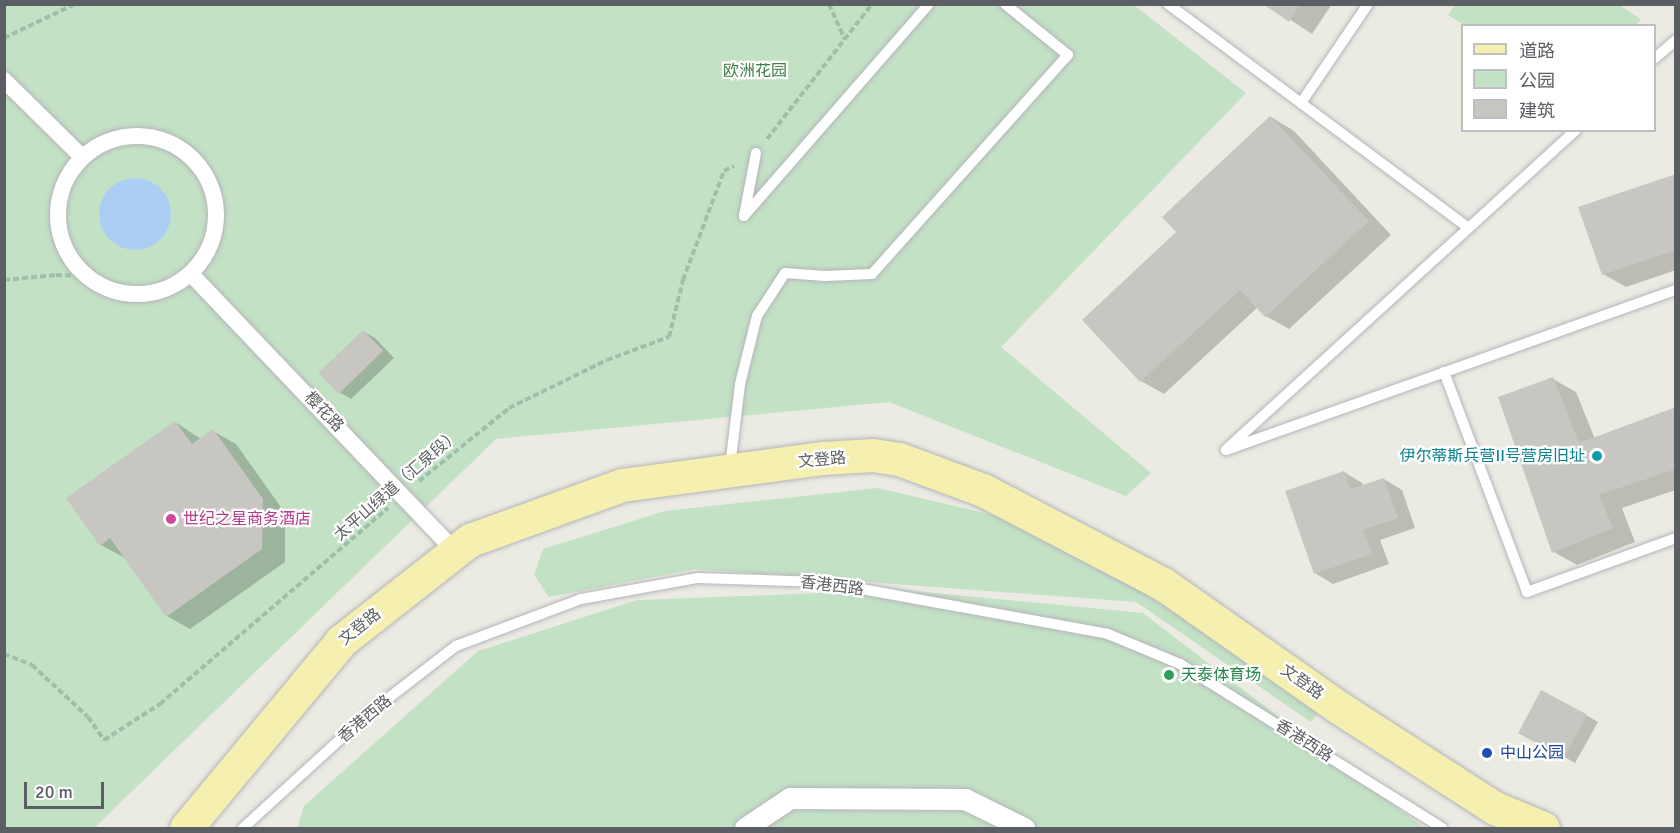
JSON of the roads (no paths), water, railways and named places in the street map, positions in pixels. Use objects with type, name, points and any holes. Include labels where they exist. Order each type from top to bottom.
[{"type":"main road","name":"文登路","points":[[186,828],[340,641],[470,540],[622,485],[823,458],[873,455],[899,459],[983,489],[1163,584],[1498,818]]},
{"type":"main road","points":[[1498,818],[1543,828]]},
{"type":"street","points":[[4,80],[82,157]]},
{"type":"street","points":[[136,136],[152,137],[176,145],[195,160],[210,181],[216,205],[215,230],[207,254],[191,274],[168,288],[141,294],[114,291],[86,276],[70,259],[59,233],[58,206],[66,180],[82,157],[103,143],[136,136]]},
{"type":"street","name":"樱花路","points":[[191,274],[456,552]]},
{"type":"street","points":[[745,828],[790,798],[964,799],[1024,828]]},
{"type":"lane","points":[[756,153],[744,216],[929,4]]},
{"type":"lane","points":[[729,471],[740,384],[757,316],[785,273],[825,276],[872,274],[1068,56],[1005,4]]},
{"type":"lane","points":[[1168,4],[1469,228]]},
{"type":"lane","points":[[1301,103],[1368,4]]},
{"type":"lane","points":[[1656,57],[1676,40]]},
{"type":"lane","points":[[1574,132],[1226,450],[1676,290]]},
{"type":"lane","points":[[1444,372],[1527,592],[1676,538]]},
{"type":"lane","name":"香港西路","points":[[243,828],[368,714],[456,646],[581,599],[698,578],[824,582],[1108,634],[1180,664],[1442,828]]},
{"type":"water","points":[[142,178],[161,188],[169,200],[171,214],[169,228],[161,240],[149,248],[128,250],[109,240],[101,228],[99,207],[109,188],[121,180]]},
{"type":"place","name":"伊尔蒂斯兵营II号营房旧址","points":[[1597,456]]},
{"type":"place","name":"世纪之星商务酒店","points":[[171,519]]},
{"type":"place","name":"天泰体育场","points":[[1169,675]]},
{"type":"place","name":"中山公园","points":[[1487,753]]},
{"type":"park label","name":"欧洲花园","points":[[755,71]]}]
